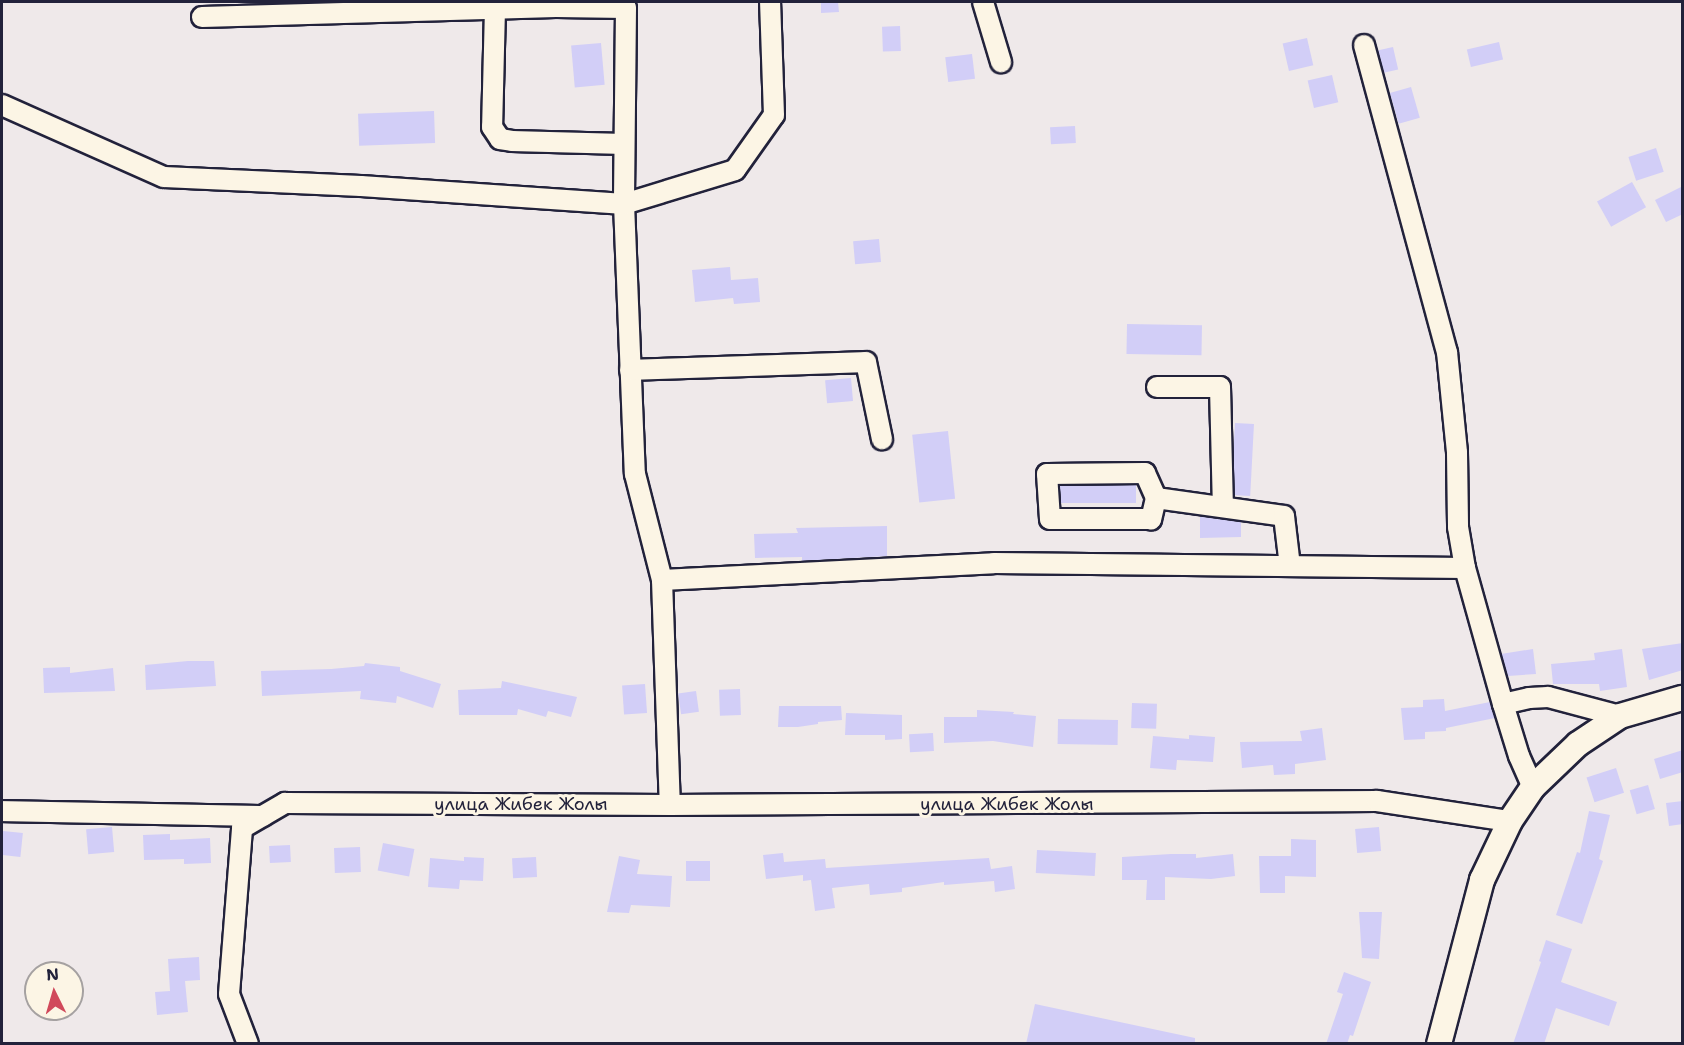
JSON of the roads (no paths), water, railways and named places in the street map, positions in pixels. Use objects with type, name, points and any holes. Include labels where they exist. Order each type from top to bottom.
[{"type":"main road","points":[[1439,1044],[1482,880],[1510,821],[1533,787],[1578,744],[1620,716],[1683,698]]},
{"type":"street","points":[[2,105],[164,177],[361,186],[624,204],[735,170],[774,115],[770,2]]},
{"type":"street","points":[[982,2],[1001,62]]},
{"type":"street","points":[[495,8],[492,127],[500,138],[512,141],[624,144]]},
{"type":"street","points":[[202,17],[495,8],[626,8],[624,204],[635,474],[662,580],[670,805]]},
{"type":"street","points":[[1364,45],[1448,352],[1457,453],[1458,527],[1465,568],[1519,756],[1533,787]]},
{"type":"street","points":[[630,370],[866,362],[882,439]]},
{"type":"street","points":[[1157,387],[1220,387],[1223,507]]},
{"type":"street","points":[[1145,473],[1156,498],[1151,519],[1050,519],[1047,474],[1145,473]]},
{"type":"street","points":[[1156,498],[1284,516],[1290,566]]},
{"type":"street","points":[[662,580],[994,563],[1465,568]]},
{"type":"street","points":[[1503,704],[1530,698],[1548,698],[1620,716]]},
{"type":"street","name":"улица Жибек Жолы","points":[[263,816],[285,803],[670,805],[1377,801],[1510,821]]},
{"type":"street","points":[[2,811],[263,816]]},
{"type":"street","points":[[248,1044],[229,994],[242,828],[263,816]]}]
